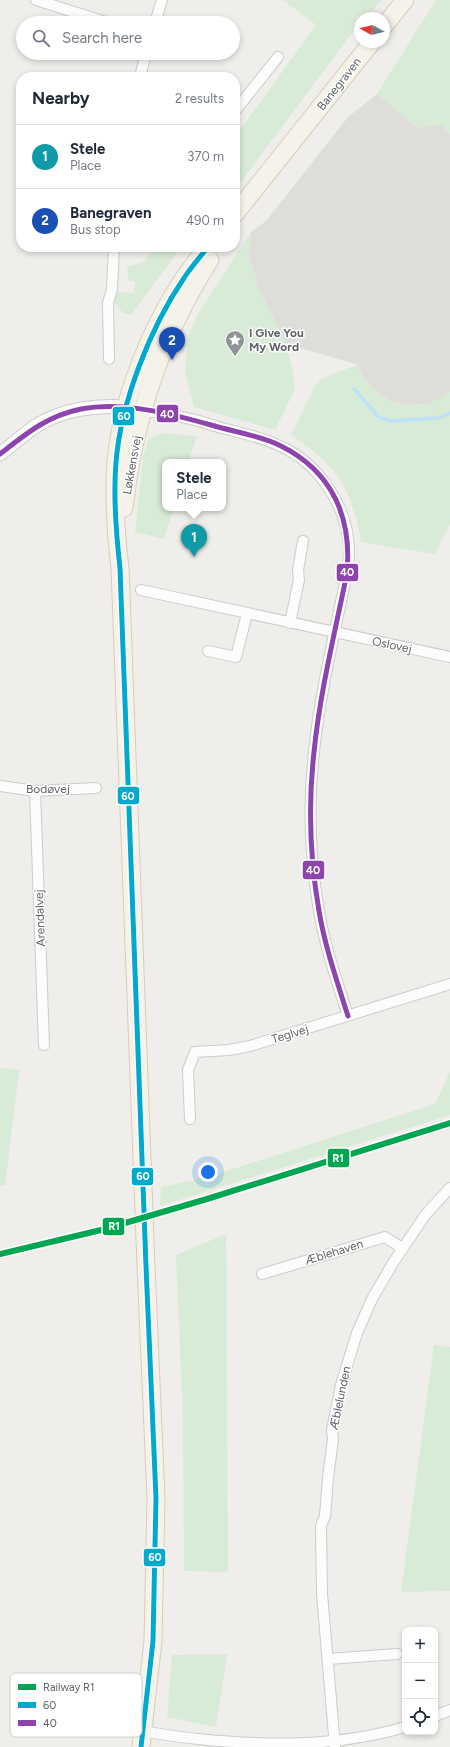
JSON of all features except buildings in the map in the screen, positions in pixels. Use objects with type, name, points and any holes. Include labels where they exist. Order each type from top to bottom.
[{"type":"main road","points":[[390,19],[405,0]]},
{"type":"main road","name":"Banegraven","points":[[240,209],[367,48]]},
{"type":"main road","name":"Banegraven","points":[[240,212],[247,201]]},
{"type":"main road","points":[[125,407],[136,374],[167,306],[184,278],[204,252]]},
{"type":"main road","points":[[142,411],[166,342],[186,300],[215,252]]},
{"type":"main road","name":"Løkkensvej","points":[[125,407],[116,461],[116,528],[120,568],[156,1498],[153,1640],[143,1739]]},
{"type":"main road","name":"Løkkensvej","points":[[120,568],[127,489],[133,450],[142,411]]},
{"type":"street","points":[[36,0],[86,16]]},
{"type":"street","points":[[157,16],[162,0]]},
{"type":"street","points":[[240,105],[278,57]]},
{"type":"street","points":[[141,72],[144,60]]},
{"type":"street","points":[[109,359],[108,303],[112,289],[114,252]]},
{"type":"street","points":[[0,454],[37,425],[50,418],[100,406],[125,407],[189,419],[251,435],[280,446],[300,457],[316,472],[330,489],[340,508],[347,530],[349,552],[347,573],[320,711],[314,751],[311,791],[311,832],[319,912],[328,951],[348,1016]]},
{"type":"street","points":[[290,623],[299,580],[298,570],[303,541]]},
{"type":"street","name":"Oslovej","points":[[141,590],[450,657]]},
{"type":"street","points":[[208,650],[236,657],[247,614]]},
{"type":"street","name":"Bodøvej","points":[[0,786],[35,791],[96,788]]},
{"type":"street","name":"Arendalvej","points":[[35,791],[44,1045]]},
{"type":"street","name":"Teglvej","points":[[190,1119],[188,1070],[195,1052],[229,1050],[250,1046],[450,984]]},
{"type":"street","name":"Æblelunden","points":[[334,1744],[322,1594],[322,1526],[326,1516],[328,1478],[333,1438],[332,1430],[341,1385],[357,1333],[372,1299],[402,1248],[426,1214],[450,1188]]},
{"type":"street","name":"Æblehaven","points":[[262,1274],[385,1237],[402,1248]]},
{"type":"street","points":[[328,1659],[397,1654]]},
{"type":"street","points":[[438,1715],[450,1710]]},
{"type":"street","points":[[143,1739],[223,1741],[266,1744],[334,1744],[380,1735],[402,1728]]},
{"type":"shaded area","points":[[377,94],[418,128],[441,124],[450,134],[450,392],[430,404],[411,405],[396,403],[383,397],[365,381],[356,364],[286,344],[259,289],[249,257],[251,232],[266,221],[348,117]]},
{"type":"green space","points":[[283,0],[382,0],[371,12],[354,12],[354,31],[240,183],[240,130],[316,25]]},
{"type":"green space","points":[[436,0],[450,0],[450,134],[441,124],[418,128],[377,94]]},
{"type":"green space","points":[[251,232],[249,257],[259,289],[286,344],[292,367],[295,389],[275,430],[194,407],[185,371],[188,337],[198,314],[238,252],[240,252],[240,249]]},
{"type":"green space","points":[[151,252],[177,252],[131,315],[123,313],[113,301],[118,292],[134,293],[135,282],[128,280],[127,267],[145,261]]},
{"type":"green space","points":[[356,365],[365,381],[383,397],[396,403],[411,405],[430,404],[450,392],[450,524],[435,554],[361,542],[353,507],[340,480],[320,457],[291,435],[315,386],[323,378]]},
{"type":"green space","points":[[160,433],[197,436],[189,459],[162,459],[162,511],[173,511],[164,539],[135,532],[143,458],[148,440]]},
{"type":"green space","points":[[0,1068],[19,1070],[5,1186],[0,1185]]},
{"type":"green space","points":[[450,1072],[450,1115],[160,1206],[161,1187],[205,1178],[435,1104]]},
{"type":"green space","points":[[226,1234],[228,1572],[184,1571],[183,1417],[176,1255]]},
{"type":"green space","points":[[434,1345],[450,1347],[450,1591],[401,1592]]},
{"type":"green space","points":[[227,1654],[216,1727],[167,1717],[172,1655]]},
{"type":"waterway","points":[[354,389],[379,417],[390,421],[439,418],[450,413]]},
{"type":"rail line","name":"R1","points":[[0,1254],[101,1230],[207,1199],[450,1123]]},
{"type":"transit line","name":"60","points":[[141,1747],[153,1641],[156,1498],[120,568],[115,515],[115,475],[119,439],[124,415],[139,366],[160,319],[190,270],[204,252]]},
{"type":"transit line","name":"40","points":[[0,454],[38,426],[69,412],[97,407],[130,408],[164,413],[273,442],[299,457],[314,469],[326,483],[342,516],[348,553],[347,573],[320,707],[312,772],[311,832],[316,891],[322,924],[332,964],[348,1016]]},
{"type":"place","name":"I Give You My Word","points":[[235,357]]},
{"type":"place","name":"Banegraven","points":[[172,360]]},
{"type":"place","name":"Stele","points":[[194,557]]}]
